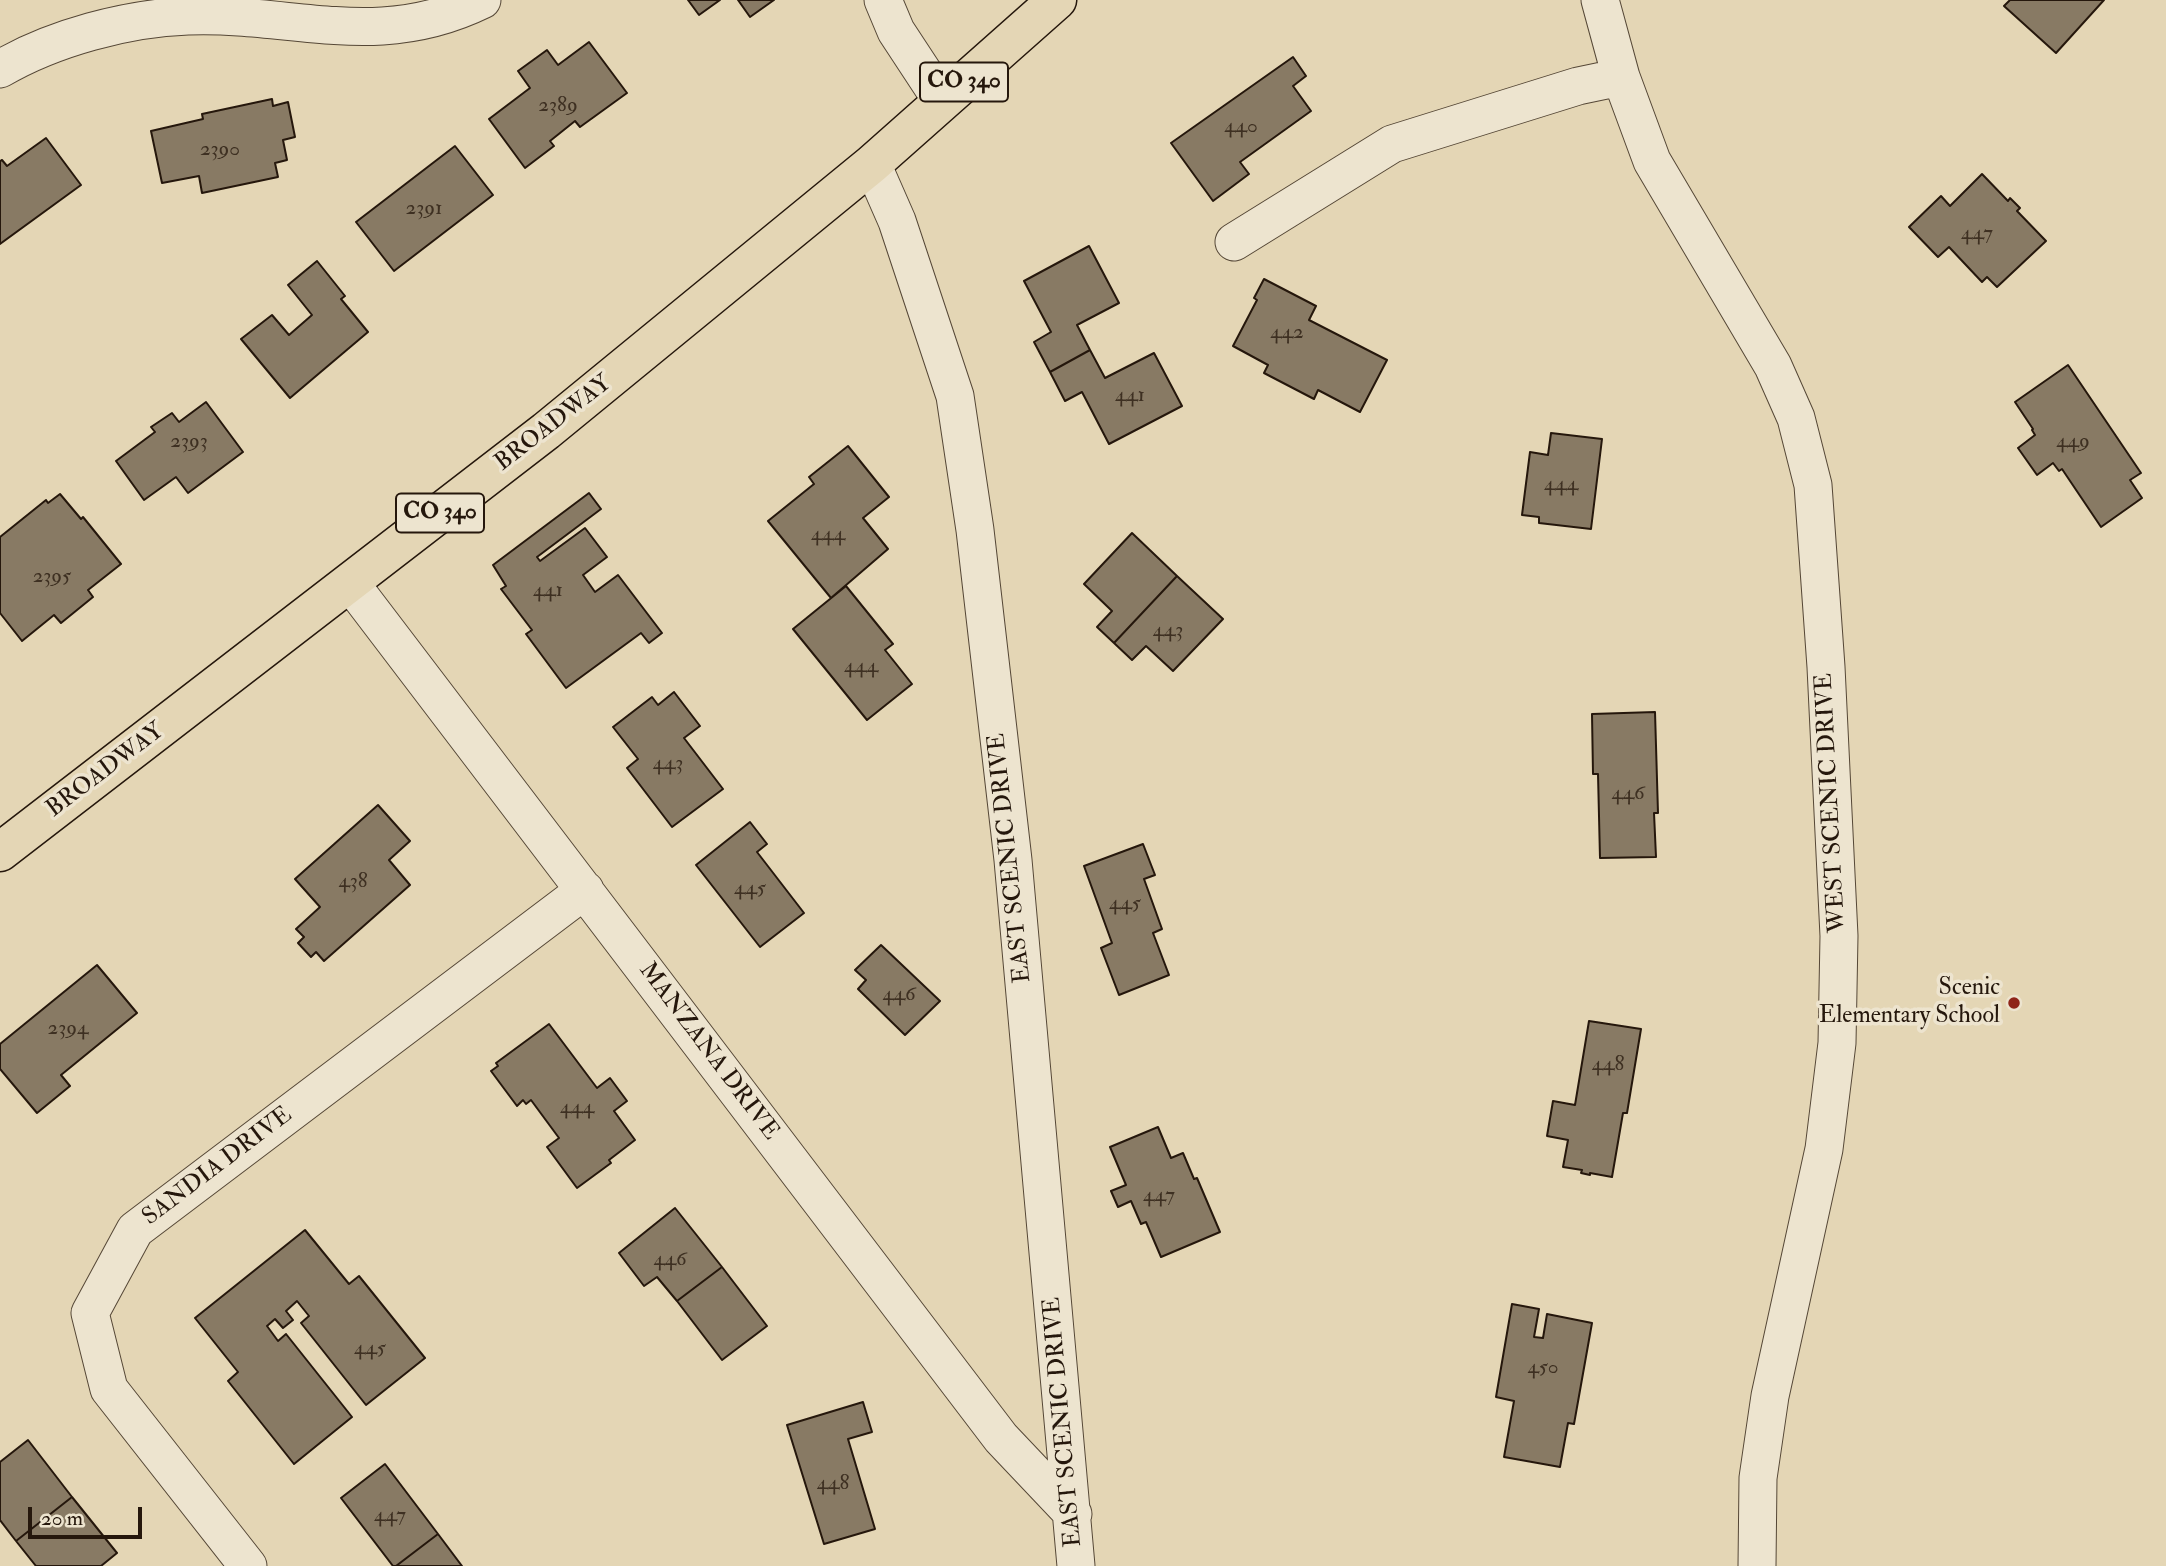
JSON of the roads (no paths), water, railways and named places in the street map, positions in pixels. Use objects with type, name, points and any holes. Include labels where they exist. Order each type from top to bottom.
[{"type":"main road","name":"BROADWAY","points":[[0,852],[351,584],[588,397],[872,164],[1057,0]]},
{"type":"street","points":[[0,69],[49,45],[146,19],[190,16],[359,28],[429,20],[482,0]]},
{"type":"street","points":[[883,0],[896,31],[942,101]]},
{"type":"street","name":"WEST SCENIC DRIVE","points":[[1600,0],[1621,77],[1653,160],[1773,366],[1796,418],[1812,485],[1826,667],[1838,922],[1837,1042],[1824,1149],[1770,1396],[1758,1478],[1757,1566]]},
{"type":"street","points":[[1234,242],[1392,144],[1578,86],[1621,77]]},
{"type":"street","name":"EAST SCENIC DRIVE","points":[[872,164],[897,221],[955,396],[969,490],[1013,860],[1076,1566]]},
{"type":"street","name":"MANZANA DRIVE","points":[[351,584],[1001,1438],[1073,1514]]},
{"type":"street","name":"SANDIA DRIVE","points":[[248,1566],[109,1389],[90,1313],[135,1230],[585,891]]},
{"type":"place","name":"Scenic Elementary School","points":[[2014,1003]]}]
